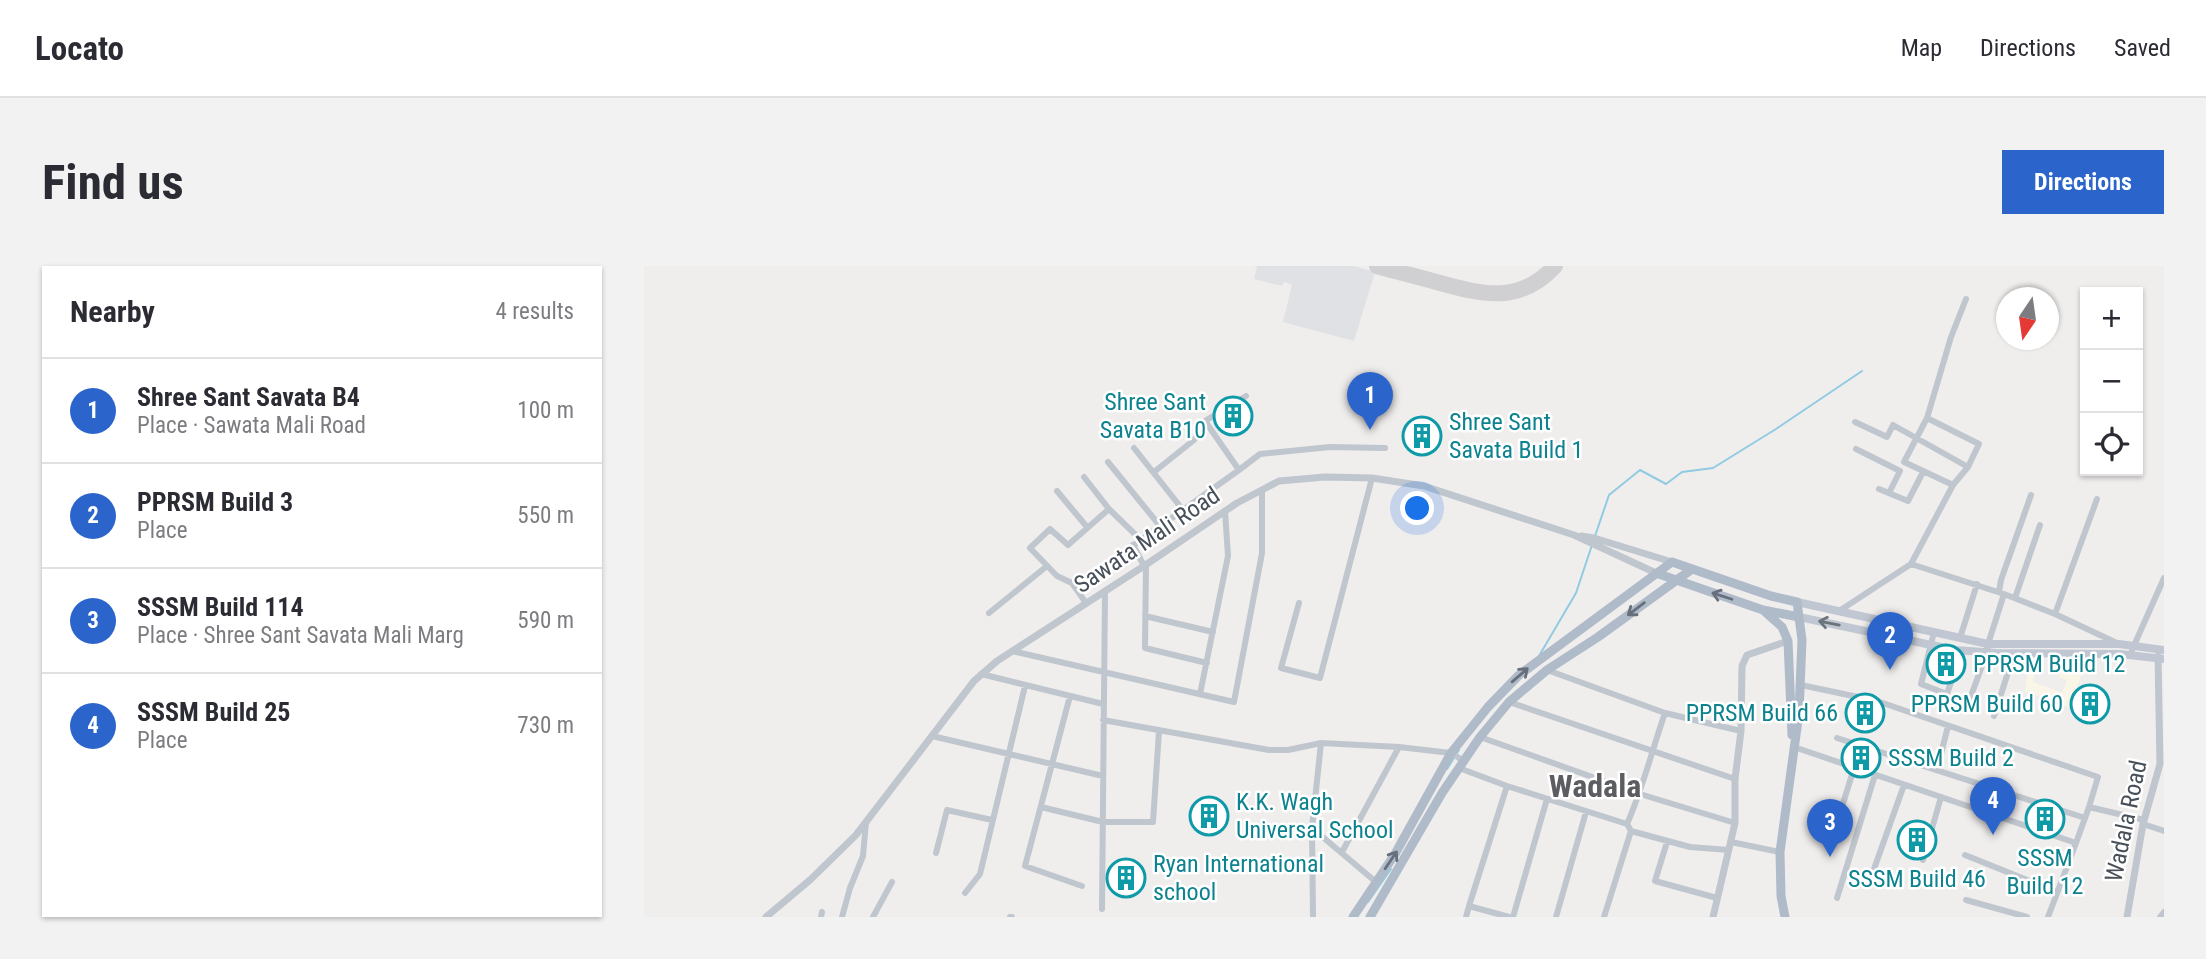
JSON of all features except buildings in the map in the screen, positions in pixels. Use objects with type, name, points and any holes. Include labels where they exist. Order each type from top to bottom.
[{"type":"main road","points":[[1353,917],[1406,836],[1451,753],[1488,707],[1519,675],[1672,562],[1771,596],[1960,638],[2014,654],[2132,655],[2161,659]]},
{"type":"main road","points":[[1370,917],[1462,764],[1509,702],[1547,670],[1692,569]]},
{"type":"main road","points":[[1657,573],[1763,610],[1955,650],[2119,644],[2161,649]]},
{"type":"main road","points":[[1784,917],[1780,852],[1801,685],[1802,640],[1797,602]]},
{"type":"main road","points":[[1763,610],[1782,627],[1788,641],[1794,747]]},
{"type":"street","points":[[1953,485],[1904,462],[1927,418],[1951,337],[1966,299]]},
{"type":"street","points":[[1154,472],[1194,440],[1205,421],[1246,396]]},
{"type":"street","points":[[1839,611],[1911,564],[1953,485],[1968,467],[1979,444],[1927,418]]},
{"type":"street","points":[[1205,421],[1239,470]]},
{"type":"street","points":[[1855,422],[1887,437],[1893,425],[1968,467]]},
{"type":"street","points":[[1075,587],[1260,454],[1330,447],[1385,449]]},
{"type":"street","points":[[1135,448],[1183,510]]},
{"type":"street","points":[[1856,449],[1900,471],[1889,493]]},
{"type":"street","points":[[1108,462],[1160,526]]},
{"type":"street","points":[[1878,489],[1908,501],[1923,472]]},
{"type":"street","points":[[1084,477],[1109,509],[1141,540]]},
{"type":"street","name":"Sawata Mali Road","points":[[766,917],[810,880],[856,835],[981,674],[1225,511],[1279,481],[1325,477],[1372,478],[1424,486],[1574,535],[1657,573]]},
{"type":"street","points":[[1299,603],[1281,668],[1320,678],[1372,478]]},
{"type":"street","points":[[1012,651],[1234,702],[1262,553],[1262,490]]},
{"type":"street","points":[[1057,491],[1087,527]]},
{"type":"street","points":[[1967,707],[1988,648],[2002,593],[2001,580],[2031,495]]},
{"type":"street","points":[[2055,614],[2097,499]]},
{"type":"street","points":[[1086,603],[1072,583],[1057,576],[1030,548],[1051,528],[1068,545],[1109,509]]},
{"type":"street","points":[[1200,694],[1228,556],[1225,511]]},
{"type":"street","points":[[2015,598],[2040,525]]},
{"type":"street","points":[[1574,535],[1594,538],[1672,562]]},
{"type":"street","points":[[1133,545],[1145,565],[1144,648],[1207,663]]},
{"type":"street","points":[[1911,564],[2002,593],[2119,644]]},
{"type":"street","points":[[989,613],[1047,566]]},
{"type":"street","points":[[2132,655],[2132,645],[2164,578]]},
{"type":"street","points":[[1960,638],[1977,584]]},
{"type":"street","points":[[1102,909],[1105,591]]},
{"type":"street","points":[[1145,617],[1213,632]]},
{"type":"street","points":[[1927,664],[1954,673],[1947,694],[1921,684],[1934,632]]},
{"type":"street","points":[[1713,917],[1735,822],[1742,666],[1747,655],[1788,641]]},
{"type":"street","name":"Wadala Road","points":[[2127,917],[2143,822],[2162,757],[2161,649]]},
{"type":"street","points":[[1994,716],[2014,654]]},
{"type":"street","points":[[1547,670],[1665,713],[1741,731]]},
{"type":"street","points":[[981,674],[1103,704]]},
{"type":"street","points":[[1801,685],[1877,701],[2098,777],[2048,917]]},
{"type":"street","points":[[965,893],[980,873],[1025,686]]},
{"type":"street","points":[[1070,696],[1025,866],[1082,886]]},
{"type":"street","points":[[1509,702],[1735,779]]},
{"type":"street","points":[[1627,824],[1640,794],[1651,750],[1665,713]]},
{"type":"street","points":[[1103,720],[1269,750],[1288,750],[1321,743],[1451,753],[1462,764],[1507,786],[1627,824],[1631,831],[1667,842],[1690,847],[1730,846],[1780,852]]},
{"type":"street","points":[[1937,770],[1948,726]]},
{"type":"street","points":[[1041,807],[1102,822],[1153,822],[1159,731]]},
{"type":"street","points":[[932,736],[1103,776]]},
{"type":"street","points":[[1480,737],[1640,794],[1735,822]]},
{"type":"street","points":[[1837,738],[2085,818]]},
{"type":"street","points":[[1313,917],[1312,828],[1321,743]]},
{"type":"street","points":[[1342,852],[1399,747]]},
{"type":"street","points":[[1794,747],[2076,843]]},
{"type":"street","points":[[1837,823],[1854,768]]},
{"type":"street","points":[[1837,898],[1875,775]]},
{"type":"street","points":[[1874,869],[1904,785]]},
{"type":"street","points":[[1466,917],[1507,786]]},
{"type":"street","points":[[1923,860],[1941,797]]},
{"type":"street","points":[[1469,906],[1511,917],[1547,799]]},
{"type":"street","points":[[2089,807],[2143,822],[2164,831]]},
{"type":"street","points":[[936,853],[947,810],[992,820]]},
{"type":"street","points":[[1556,917],[1586,812]]},
{"type":"street","points":[[842,917],[863,856],[866,822]]},
{"type":"street","points":[[1312,828],[1376,882]]},
{"type":"street","points":[[1604,917],[1631,831]]},
{"type":"street","points":[[1667,842],[1655,881],[1717,898]]},
{"type":"street","points":[[1965,855],[2057,892]]},
{"type":"street","points":[[873,917],[892,882]]},
{"type":"street","points":[[1966,900],[2027,917]]},
{"type":"street","points":[[2160,917],[2164,912]]},
{"type":"shaded area","points":[[1253,266],[1354,266],[1375,272],[1354,341],[1283,322],[1292,285],[1284,282],[1282,286],[1254,279],[1257,267]]},
{"type":"shaded area","points":[[2029,665],[2035,666],[2033,682],[2062,693],[2067,680],[2059,677],[2060,671],[2083,671],[2069,707],[2025,691]]},
{"type":"waterway","points":[[1595,536],[1609,495],[1640,470],[1666,484],[1682,472],[1713,468],[1862,371]]},
{"type":"waterway","points":[[1539,656],[1576,593],[1592,545]]},
{"type":"waterway","points":[[1447,769],[1459,750]]},
{"type":"waterway","points":[[1368,902],[1391,869]]},
{"type":"taxiway","points":[[1377,266],[1486,293],[1515,291],[1528,286],[1555,266]]},
{"type":"place","name":"Shree Sant Savata B10","points":[[1233,416]]},
{"type":"place","name":"Shree Sant Savata B4","points":[[1370,430]]},
{"type":"place","name":"Shree Sant Savata Build 1","points":[[1422,436]]},
{"type":"place","name":"PPRSM Build 12","points":[[1946,664]]},
{"type":"place","name":"PPRSM Build 3","points":[[1890,670]]},
{"type":"place","name":"PPRSM Build 60","points":[[2090,704]]},
{"type":"place","name":"PPRSM Build 66","points":[[1865,713]]},
{"type":"place","name":"SSSM Build 2","points":[[1861,758]]},
{"type":"place","name":"K.K. Wagh Universal School","points":[[1209,816]]},
{"type":"place","name":"SSSM Build 12","points":[[2045,819]]},
{"type":"place","name":"SSSM Build 25","points":[[1993,835]]},
{"type":"place","name":"SSSM Build 46","points":[[1917,840]]},
{"type":"place","name":"SSSM Build 114","points":[[1830,857]]},
{"type":"place","name":"Ryan International school","points":[[1126,878]]},
{"type":"district","name":"Wadala","points":[[1595,786]]}]
